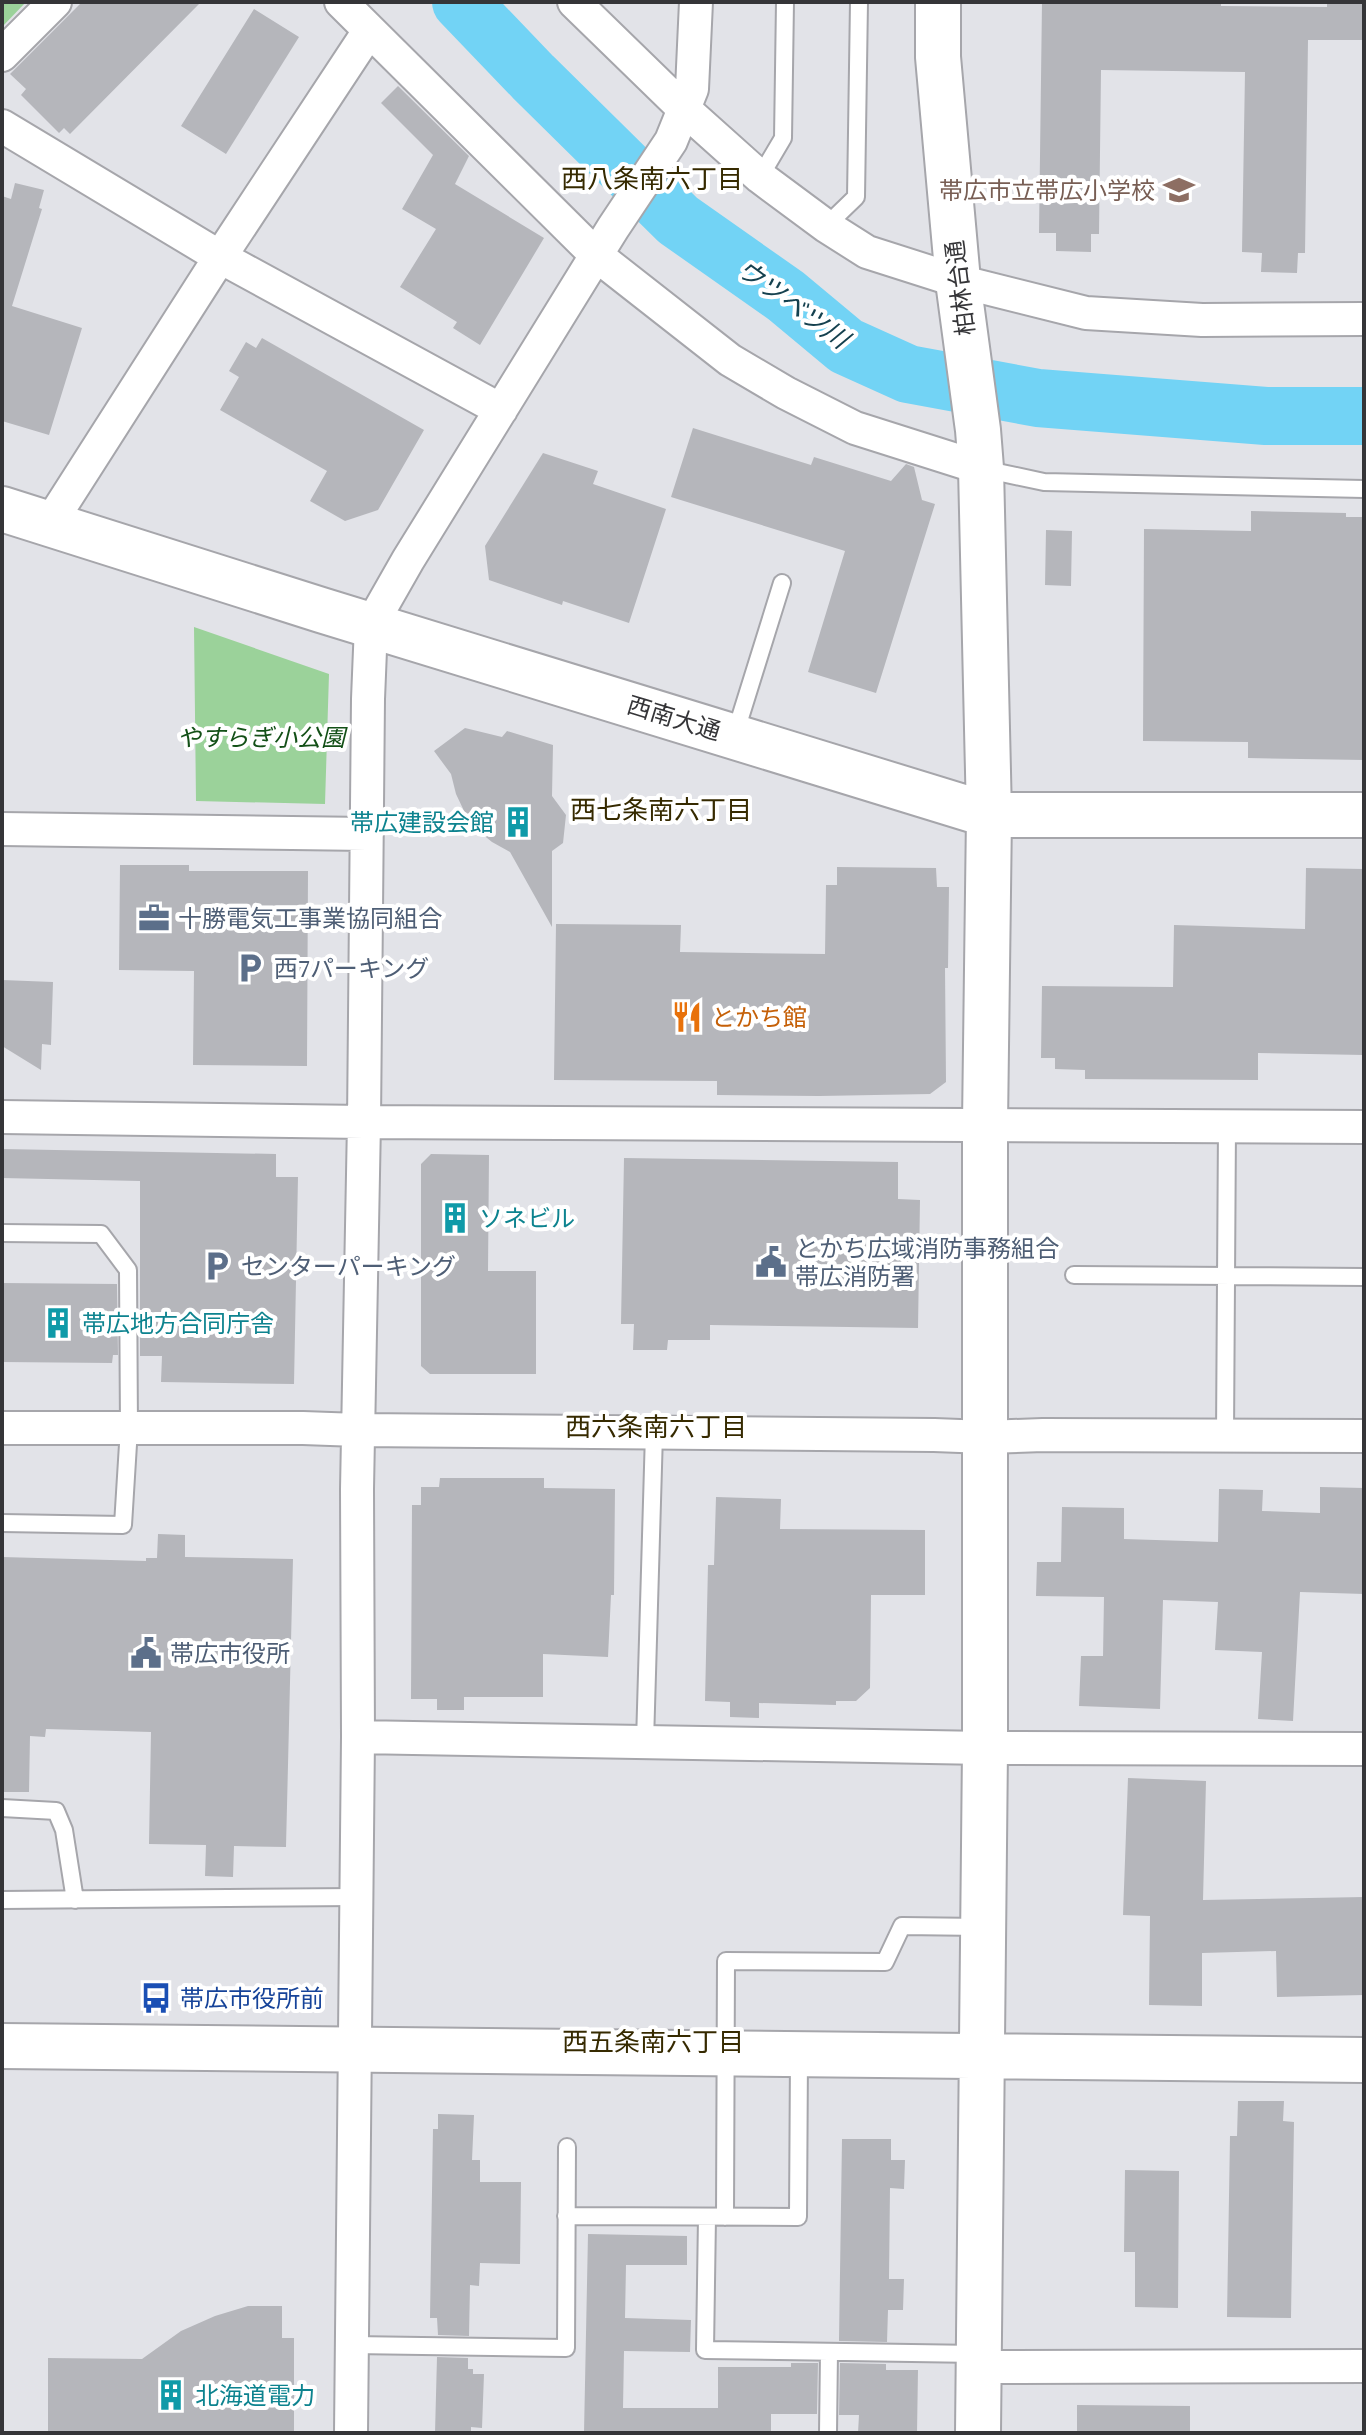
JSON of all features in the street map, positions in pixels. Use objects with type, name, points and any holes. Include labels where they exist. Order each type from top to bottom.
[{"type":"street","points":[[2,55],[55,2]]},
{"type":"street","points":[[341,2],[730,360],[855,428],[980,449]]},
{"type":"street","points":[[574,2],[684,109],[760,177],[867,252],[960,298],[1086,313],[1202,320],[1364,319]]},
{"type":"street","points":[[351,2433],[358,1430],[371,625],[604,242],[671,141],[692,89],[696,2]]},
{"type":"street","name":"柏林台通","points":[[938,2],[938,57],[960,298],[980,449],[989,815],[978,2433]]},
{"type":"street","points":[[50,523],[369,31]]},
{"type":"street","points":[[2,126],[220,257],[501,410]]},
{"type":"street","name":"西南大通","points":[[2,509],[989,815],[1364,815]]},
{"type":"street","points":[[2,829],[367,834]]},
{"type":"street","points":[[2,1117],[1364,1127]]},
{"type":"street","points":[[2,1428],[303,1428],[986,1437],[1364,1436]]},
{"type":"street","points":[[358,1737],[985,1748],[1364,1749]]},
{"type":"street","points":[[2,2046],[1364,2060]]},
{"type":"street","points":[[979,2361],[1364,2366]]},
{"type":"lane","points":[[760,177],[783,138],[785,2]]},
{"type":"lane","points":[[826,226],[856,197],[859,2]]},
{"type":"lane","points":[[980,449],[1044,482],[1364,489]]},
{"type":"lane","points":[[734,737],[782,583]]},
{"type":"lane","points":[[1225,1436],[1227,1126]]},
{"type":"lane","points":[[2,1233],[101,1234],[128,1270],[129,1428],[123,1525],[2,1523]]},
{"type":"lane","points":[[1074,1275],[1364,1277]]},
{"type":"lane","points":[[645,1742],[654,1433]]},
{"type":"lane","points":[[2,1808],[56,1811],[64,1830],[75,1900]]},
{"type":"lane","points":[[2,1900],[357,1897]]},
{"type":"lane","points":[[725,2217],[726,1961],[885,1962],[902,1926],[983,1927]]},
{"type":"lane","points":[[566,2216],[798,2217],[799,2055]]},
{"type":"lane","points":[[352,2345],[566,2348],[567,2147]]},
{"type":"lane","points":[[707,2217],[705,2350],[829,2352],[979,2361]]},
{"type":"lane","points":[[828,2433],[829,2352]]},
{"type":"green space","points":[[2,2],[26,2],[2,27]]},
{"type":"green space","name":"やすらぎ小公園","points":[[194,627],[329,674],[325,804],[196,801]]},
{"type":"building","points":[[82,2],[201,2],[70,134],[64,128],[59,133],[21,95],[26,89],[10,74]]},
{"type":"building","points":[[1042,2],[1221,2],[1221,6],[1327,7],[1327,2],[1364,2],[1364,40],[1308,40],[1305,253],[1298,253],[1297,273],[1261,272],[1262,253],[1242,252],[1245,72],[1101,70],[1099,234],[1091,234],[1091,252],[1056,251],[1056,233],[1039,233]]},
{"type":"building","points":[[254,9],[299,37],[226,154],[181,126]]},
{"type":"building","points":[[398,86],[469,156],[455,184],[544,238],[480,345],[453,328],[457,322],[400,287],[436,229],[402,209],[433,155],[381,103]]},
{"type":"building","points":[[15,183],[44,190],[39,208],[42,209],[12,306],[82,328],[49,435],[2,421],[2,196],[11,199]]},
{"type":"building","points":[[262,338],[424,430],[378,510],[345,521],[310,501],[327,471],[220,410],[239,377],[229,371],[246,342],[256,348]]},
{"type":"building","points":[[693,428],[811,465],[814,457],[891,481],[906,464],[914,467],[922,500],[935,504],[876,693],[808,672],[845,551],[671,497]]},
{"type":"building","points":[[543,453],[598,471],[593,484],[666,509],[629,623],[563,601],[562,605],[489,580],[485,546]]},
{"type":"building","points":[[1251,511],[1346,513],[1346,517],[1364,517],[1364,760],[1248,758],[1248,742],[1143,741],[1144,529],[1251,531]]},
{"type":"building","points":[[1046,530],[1072,531],[1071,586],[1045,585]]},
{"type":"building","name":"帯広建設会館","points":[[465,728],[502,737],[507,731],[553,745],[552,796],[566,815],[563,843],[552,851],[552,927],[510,852],[476,829],[465,813],[451,774],[434,751]]},
{"type":"building","name":"西7パーキング","points":[[120,865],[189,865],[189,871],[308,871],[307,1066],[193,1065],[194,971],[119,970]]},
{"type":"building","points":[[837,867],[936,868],[937,887],[949,887],[948,968],[945,968],[946,1082],[930,1094],[819,1096],[717,1095],[717,1081],[554,1080],[556,924],[681,925],[680,952],[825,954],[826,885],[837,885]]},
{"type":"building","points":[[1306,868],[1364,869],[1364,1055],[1258,1053],[1258,1080],[1085,1079],[1085,1070],[1055,1069],[1055,1058],[1041,1058],[1042,986],[1173,987],[1174,925],[1305,929]]},
{"type":"building","points":[[2,980],[53,982],[51,1045],[42,1044],[41,1070],[2,1046]]},
{"type":"building","name":"センターパーキング","points":[[2,1149],[276,1154],[276,1177],[298,1177],[294,1384],[161,1382],[162,1356],[140,1356],[140,1181],[2,1178]]},
{"type":"building","name":"ソネビル","points":[[431,1154],[489,1155],[488,1271],[536,1271],[536,1374],[430,1374],[421,1366],[421,1164]]},
{"type":"building","name":"とかち広域消防事務組合 帯広消防署","points":[[624,1158],[898,1162],[898,1199],[920,1200],[918,1328],[710,1325],[710,1340],[668,1340],[667,1350],[633,1350],[634,1324],[621,1324]]},
{"type":"building","name":"帯広地方合同庁舎","points":[[2,1283],[117,1284],[118,1355],[113,1355],[112,1363],[2,1362]]},
{"type":"building","points":[[440,1478],[544,1478],[544,1488],[615,1489],[614,1595],[611,1595],[608,1657],[543,1654],[543,1697],[464,1697],[464,1710],[437,1710],[437,1699],[411,1699],[412,1505],[421,1505],[421,1487],[439,1487]]},
{"type":"building","points":[[1320,1487],[1364,1488],[1364,1594],[1300,1592],[1293,1721],[1258,1719],[1262,1652],[1215,1650],[1218,1602],[1163,1600],[1160,1709],[1079,1706],[1081,1656],[1103,1656],[1104,1597],[1036,1596],[1037,1562],[1061,1562],[1062,1507],[1124,1508],[1124,1539],[1218,1542],[1219,1489],[1263,1490],[1262,1511],[1320,1513]]},
{"type":"building","points":[[716,1497],[781,1499],[780,1529],[925,1530],[925,1595],[871,1595],[870,1688],[856,1701],[836,1701],[836,1705],[759,1703],[759,1718],[730,1717],[730,1702],[705,1701],[708,1565],[714,1565]]},
{"type":"building","name":"帯広市役所","points":[[158,1534],[185,1535],[185,1557],[293,1559],[286,1847],[234,1846],[233,1877],[205,1876],[206,1845],[149,1844],[151,1732],[46,1729],[45,1737],[30,1736],[29,1792],[2,1792],[2,1557],[146,1561],[146,1558],[157,1558]]},
{"type":"building","points":[[1128,1778],[1206,1781],[1203,1900],[1364,1897],[1364,1995],[1277,1997],[1276,1951],[1202,1953],[1202,2006],[1149,2005],[1150,1916],[1123,1915]]},
{"type":"building","points":[[1238,2101],[1284,2101],[1283,2121],[1294,2122],[1291,2318],[1227,2317],[1230,2136],[1237,2136]]},
{"type":"building","points":[[438,2114],[474,2115],[472,2160],[480,2160],[480,2182],[521,2182],[520,2264],[480,2263],[479,2286],[470,2285],[469,2336],[438,2335],[437,2318],[430,2318],[433,2129],[438,2129]]},
{"type":"building","points":[[842,2139],[891,2139],[891,2160],[905,2160],[904,2189],[890,2188],[889,2279],[904,2279],[903,2310],[888,2310],[887,2342],[839,2341]]},
{"type":"building","points":[[1125,2170],[1179,2171],[1178,2308],[1135,2307],[1135,2252],[1124,2252]]},
{"type":"building","points":[[588,2234],[687,2236],[687,2265],[626,2265],[625,2318],[691,2320],[690,2352],[624,2351],[623,2408],[718,2408],[718,2367],[791,2367],[791,2363],[818,2363],[817,2414],[771,2414],[771,2433],[584,2433]]},
{"type":"building","name":"北海道電力","points":[[248,2306],[282,2306],[282,2338],[294,2338],[294,2432],[48,2433],[48,2358],[142,2359],[181,2331]]},
{"type":"building","points":[[437,2357],[468,2358],[468,2369],[473,2369],[473,2374],[484,2374],[482,2428],[471,2427],[471,2433],[435,2433]]},
{"type":"building","points":[[840,2363],[886,2364],[886,2370],[918,2370],[917,2433],[858,2433],[859,2415],[839,2415]]},
{"type":"building","points":[[1077,2405],[1190,2406],[1190,2433],[1077,2433]]},
{"type":"waterway","name":"ウツベツ川","points":[[461,2],[678,220],[786,296],[846,346],[908,374],[1038,398],[1266,416],[1364,416]]},
{"type":"place","name":"帯広市立帯広小学校","points":[[1179,190]]},
{"type":"place","name":"帯広建設会館","points":[[518,822]]},
{"type":"place","name":"十勝電気工事業協同組合","points":[[154,918]]},
{"type":"place","name":"西7パーキング","points":[[250,968]]},
{"type":"place","name":"とかち館","points":[[687,1017]]},
{"type":"place","name":"ソネビル","points":[[455,1218]]},
{"type":"place","name":"とかち広域消防事務組合 帯広消防署","points":[[771,1262]]},
{"type":"place","name":"センターパーキング","points":[[217,1266]]},
{"type":"place","name":"帯広地方合同庁舎","points":[[58,1323]]},
{"type":"place","name":"帯広市役所","points":[[146,1653]]},
{"type":"place","name":"帯広市役所前","points":[[156,1998]]},
{"type":"place","name":"北海道電力","points":[[171,2395]]},
{"type":"district","name":"西八条南六丁目","points":[[652,179]]},
{"type":"district","name":"西七条南六丁目","points":[[661,810]]},
{"type":"district","name":"西六条南六丁目","points":[[656,1427]]},
{"type":"district","name":"西五条南六丁目","points":[[653,2042]]}]
